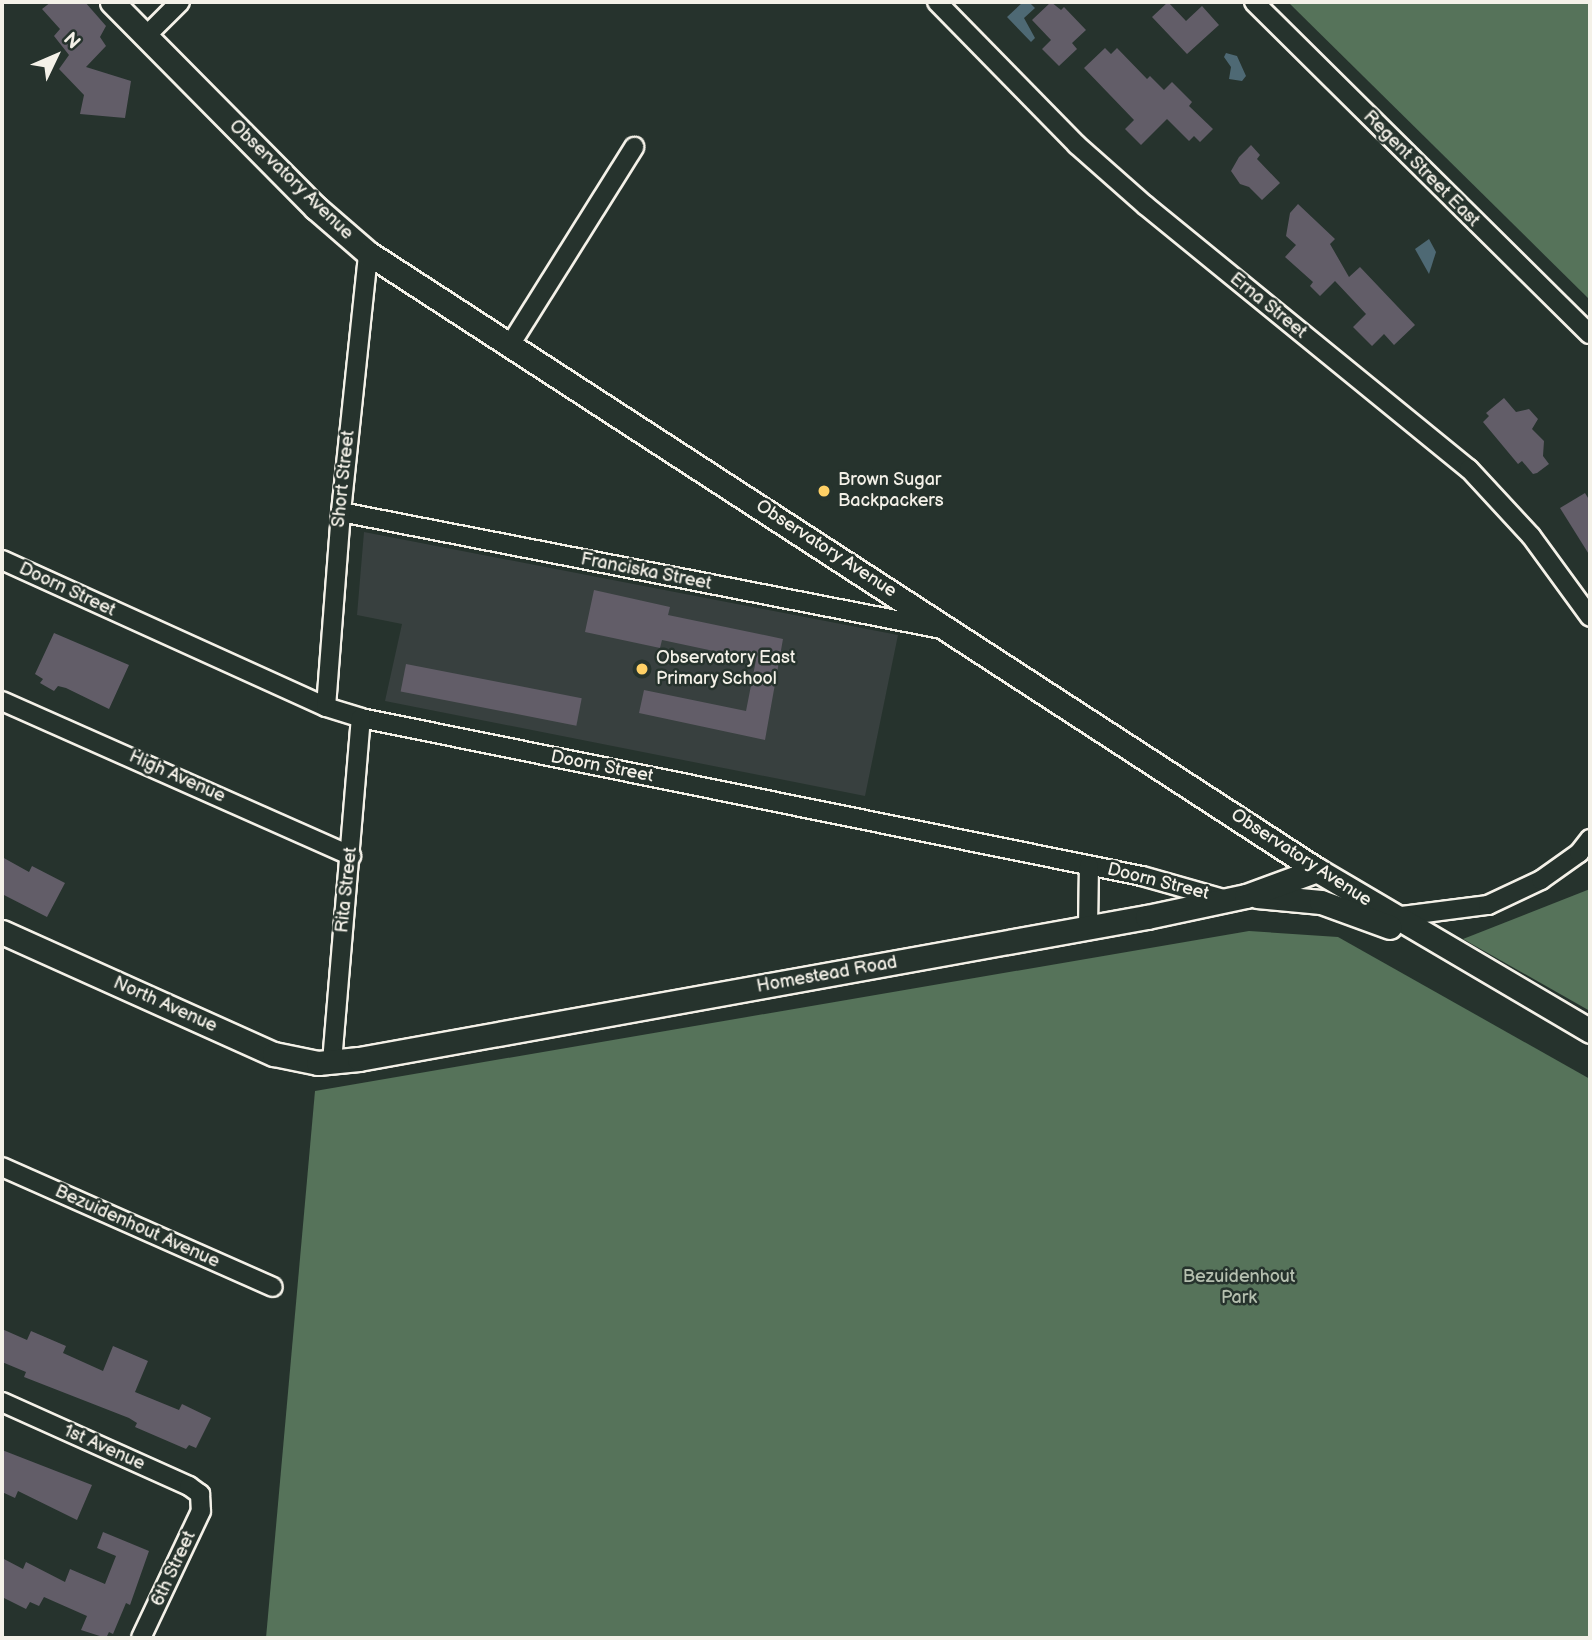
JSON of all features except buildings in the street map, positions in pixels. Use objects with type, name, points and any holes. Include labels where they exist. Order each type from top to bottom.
[{"type":"main road","name":"Observatory Avenue","points":[[112,2],[316,208],[368,253],[1317,870],[1590,1031]]},
{"type":"main road","name":"Homestead Road","points":[[332,1062],[1088,928],[1237,898],[1317,870]]},
{"type":"main road","points":[[1237,898],[1321,902],[1442,945]]},
{"type":"main road","name":"North Avenue","points":[[2,932],[274,1054],[307,1063],[332,1062]]},
{"type":"street","points":[[146,36],[180,2]]},
{"type":"street","name":"Erna Street","points":[[937,2],[1077,145],[1145,205],[1469,469],[1531,536],[1590,617]]},
{"type":"street","name":"Regent Street East","points":[[1254,2],[1590,334]]},
{"type":"street","points":[[510,345],[634,147]]},
{"type":"street","name":"Short Street","points":[[326,706],[341,512],[368,253]]},
{"type":"street","name":"Franciska Street","points":[[341,512],[952,631]]},
{"type":"street","name":"Doorn Street","points":[[2,560],[326,706],[361,718],[1237,898]]},
{"type":"street","name":"High Avenue","points":[[2,701],[351,856]]},
{"type":"street","name":"Rita Street","points":[[332,1062],[361,718]]},
{"type":"street","points":[[1394,917],[1488,905],[1541,880],[1579,853],[1590,839]]},
{"type":"street","points":[[1088,928],[1089,866]]},
{"type":"street","name":"Bezuidenhout Avenue","points":[[2,1167],[273,1287]]},
{"type":"street","name":"1st Avenue","points":[[2,1402],[189,1486],[202,1499]]},
{"type":"street","name":"6th Street","points":[[141,1638],[201,1511],[202,1499]]},
{"type":"shaded area","name":"Observatory East Primary School","points":[[364,532],[898,635],[865,796],[385,701],[402,624],[357,615]]},
{"type":"green space","points":[[1288,2],[1590,2],[1590,300]]},
{"type":"green space","points":[[1590,889],[1590,1011],[1463,939]]},
{"type":"green space","name":"Bezuidenhout Park","points":[[1249,931],[1338,937],[1590,1079],[1590,1638],[266,1638],[315,1091]]},
{"type":"water","points":[[1023,2],[1029,2],[1035,8],[1024,18],[1035,38],[1031,42],[1007,17]]},
{"type":"water","points":[[1226,53],[1237,56],[1246,76],[1242,81],[1229,79],[1231,67],[1224,57]]},
{"type":"water","points":[[1429,239],[1436,252],[1429,274],[1415,249]]},
{"type":"place","name":"Brown Sugar Backpackers","points":[[824,491]]},
{"type":"place","name":"Observatory East Primary School","points":[[642,669]]}]
